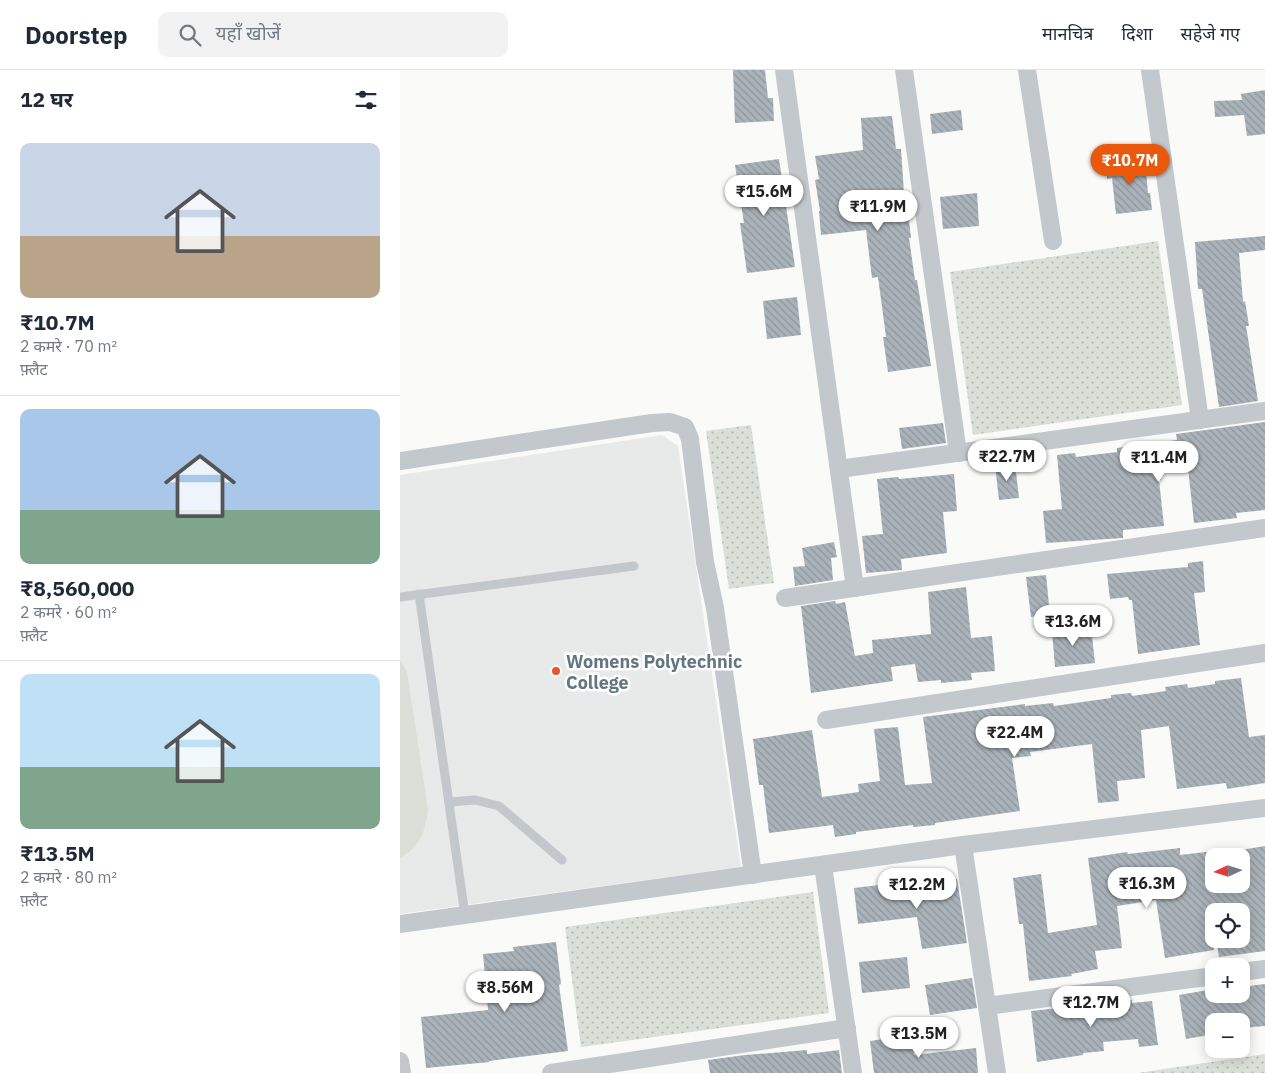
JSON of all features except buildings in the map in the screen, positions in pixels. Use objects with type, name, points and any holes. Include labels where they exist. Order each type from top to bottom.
[{"type":"street","points":[[784,70],[855,588]]},
{"type":"street","points":[[904,70],[958,453]]},
{"type":"street","points":[[1027,70],[1053,241]]},
{"type":"street","points":[[1150,70],[1200,420]]},
{"type":"street","points":[[839,469],[1265,411]]},
{"type":"street","points":[[400,461],[652,423],[670,422],[685,427],[690,439],[705,562],[715,608],[753,875]]},
{"type":"street","points":[[785,598],[1265,528]]},
{"type":"street","points":[[826,720],[1265,652]]},
{"type":"street","points":[[400,924],[963,845],[1265,808]]},
{"type":"street","points":[[963,845],[997,1073]]},
{"type":"street","points":[[823,865],[853,1073]]},
{"type":"street","points":[[1250,971],[1265,969]]},
{"type":"street","points":[[987,1006],[1205,977]]},
{"type":"street","points":[[551,1073],[847,1028]]},
{"type":"street","points":[[400,1061],[402,1073]]},
{"type":"lane","points":[[400,597],[634,566]]},
{"type":"lane","points":[[419,594],[465,915]]},
{"type":"lane","points":[[449,802],[475,800],[499,806],[562,860]]},
{"type":"shaded area","points":[[1158,241],[1182,405],[973,435],[950,272]]},
{"type":"shaded area","points":[[751,425],[774,583],[729,589],[706,431]]},
{"type":"shaded area","name":"Womens Polytechnic College","points":[[662,435],[678,446],[741,867],[400,914],[400,475]]},
{"type":"shaded area","points":[[400,661],[407,672],[428,809],[421,838],[413,849],[400,858]]},
{"type":"shaded area","points":[[813,892],[829,1013],[581,1047],[565,927]]},
{"type":"shaded area","points":[[1265,1054],[1265,1073],[1138,1073],[1238,1058],[1250,1058],[1250,1056]]},
{"type":"place","name":"Womens Polytechnic College","points":[[556,671]]}]
